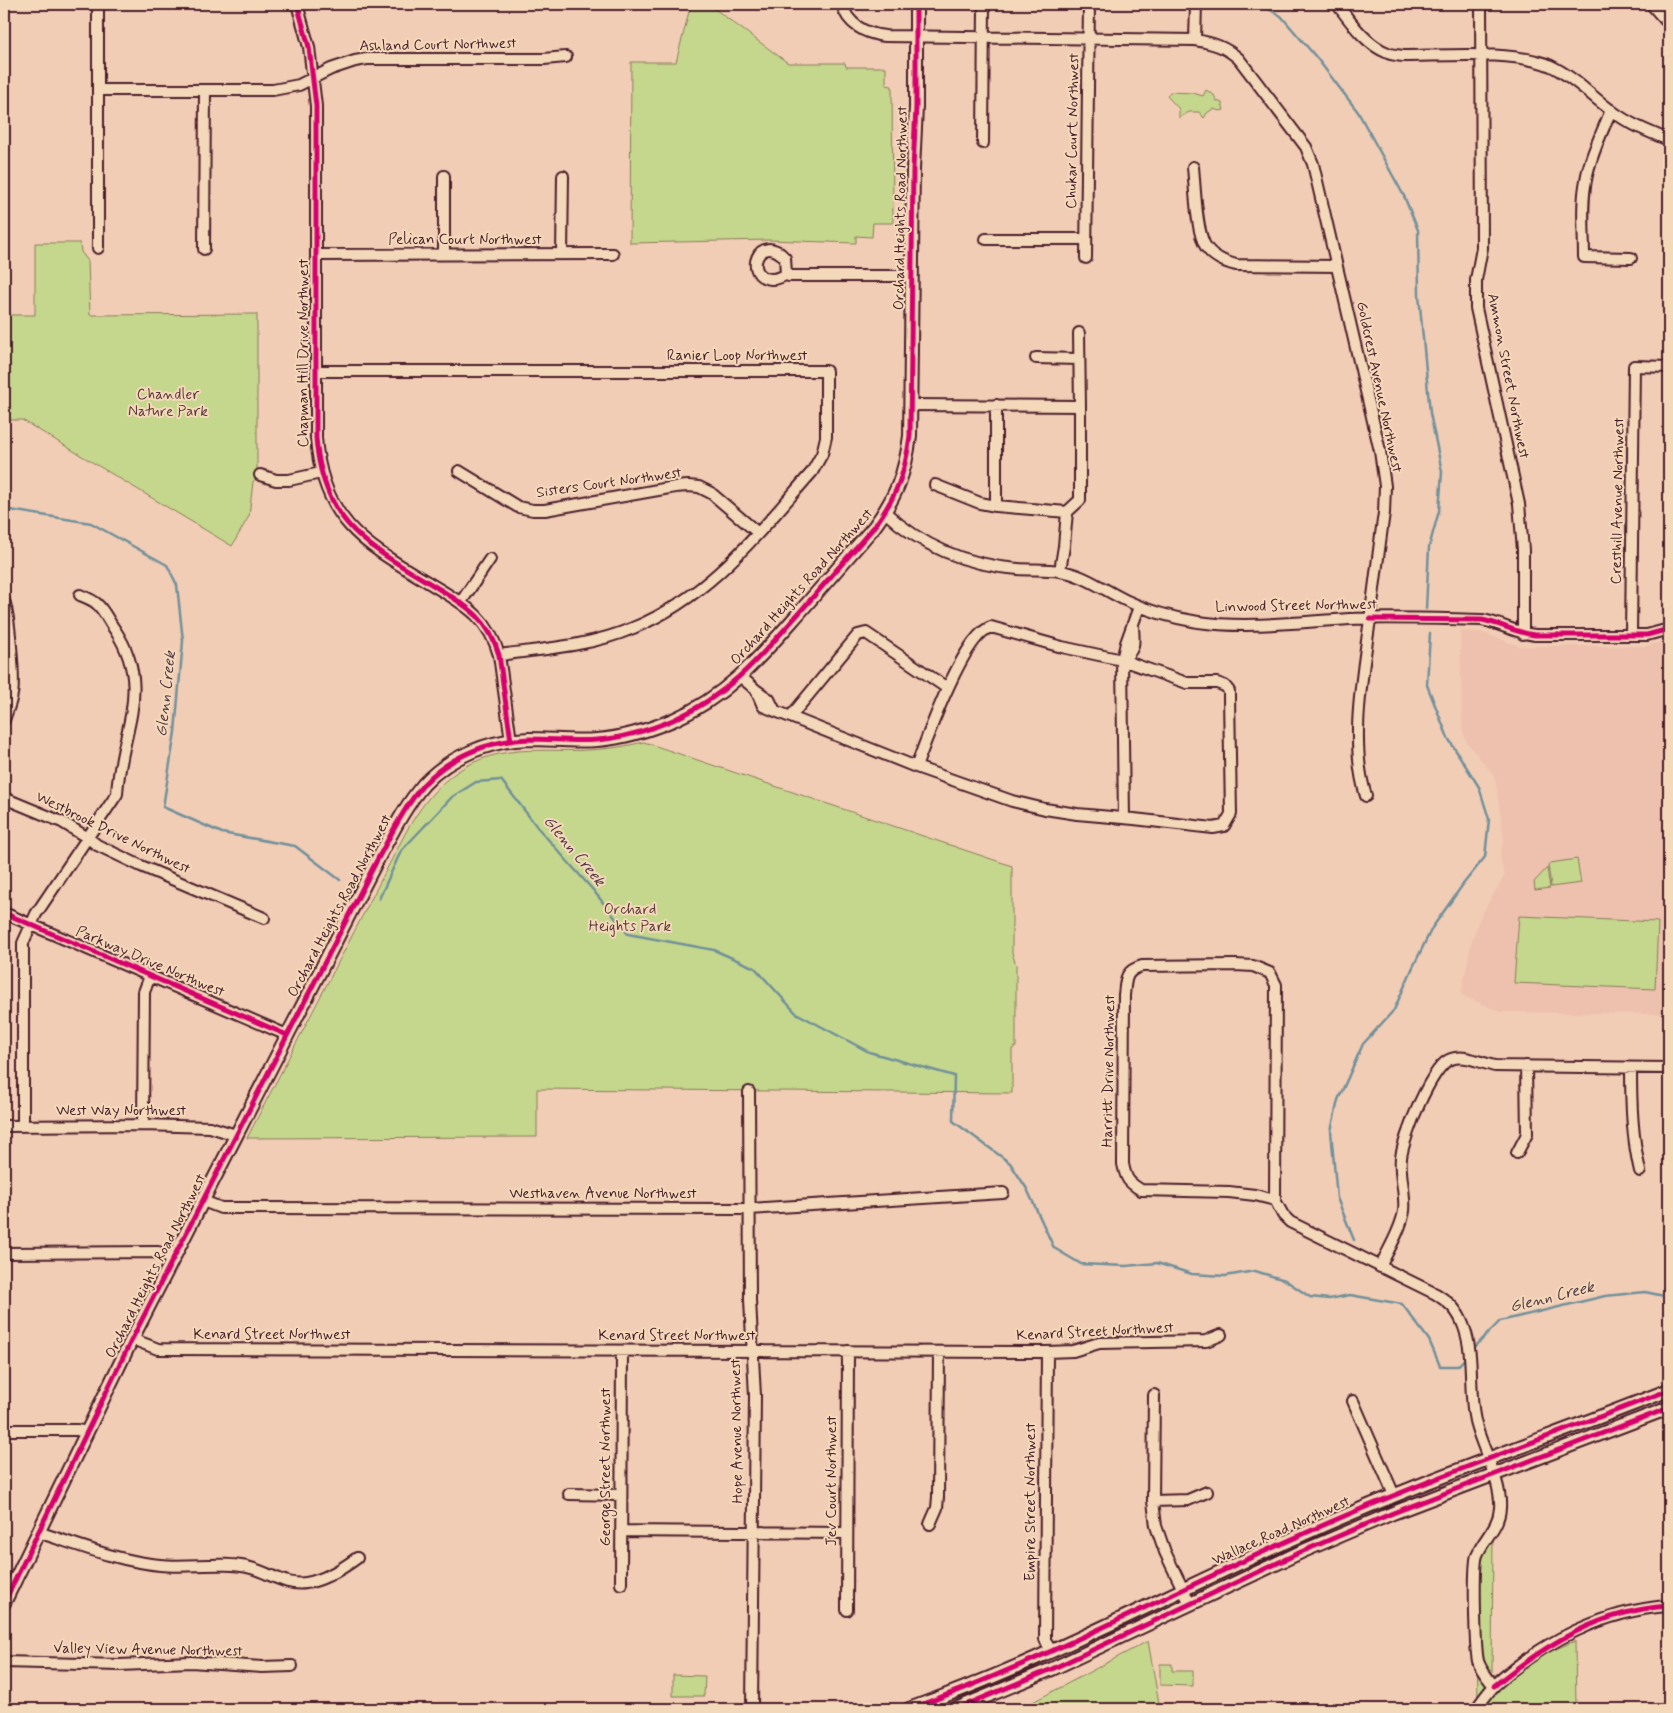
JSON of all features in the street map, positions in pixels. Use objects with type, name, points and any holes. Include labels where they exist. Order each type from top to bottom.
[{"type":"main road","name":"Orchard Heights Road Northwest","points":[[4,1603],[173,1258],[376,862],[406,808],[416,794],[436,773],[459,758],[486,746],[511,741],[599,740],[628,736],[675,719],[701,705],[752,666],[857,547],[885,512],[894,497],[905,467],[910,436],[916,4]]},
{"type":"main road","name":"Wallace Road Northwest","points":[[909,1709],[959,1691],[1051,1652],[1183,1588],[1394,1495],[1669,1390]]},
{"type":"main road","name":"Wallace Road Northwest","points":[[956,1709],[1052,1669],[1301,1552],[1393,1513],[1493,1473],[1669,1408]]},
{"type":"street","points":[[98,4],[98,248]]},
{"type":"street","name":"Chapman Hill Drive Northwest","points":[[297,4],[309,47],[314,76],[316,106],[316,438],[320,473],[333,502],[346,522],[358,535],[371,547],[461,602],[477,615],[488,629],[499,655],[511,741]]},
{"type":"street","name":"Goldcrest Avenue Northwest","points":[[842,4],[850,20],[861,30],[885,36],[1195,40],[1212,43],[1228,50],[1239,60],[1306,147],[1313,164],[1337,266],[1380,451],[1385,486],[1384,513],[1363,672],[1359,723],[1358,759],[1360,779],[1366,796]]},
{"type":"street","points":[[983,143],[984,4]]},
{"type":"street","name":"Chukar Court Northwest","points":[[1086,258],[1089,4]]},
{"type":"street","points":[[1195,40],[1196,4]]},
{"type":"street","points":[[1337,4],[1352,24],[1375,47],[1388,53],[1403,56],[1508,56],[1550,65],[1572,78],[1627,122],[1669,140]]},
{"type":"street","name":"Ammon Street Northwest","points":[[1481,4],[1482,248],[1476,280],[1476,308],[1521,520],[1523,634]]},
{"type":"street","points":[[1651,4],[1669,23]]},
{"type":"street","name":"Ashland Court Northwest","points":[[98,90],[273,90],[299,85],[314,76],[346,64],[367,59],[544,59],[566,57]]},
{"type":"street","points":[[204,249],[205,90]]},
{"type":"street","points":[[1611,110],[1589,166],[1586,180],[1584,196],[1584,257],[1631,258]]},
{"type":"street","points":[[1193,167],[1200,234],[1206,247],[1214,255],[1223,261],[1236,265],[1337,266]]},
{"type":"street","points":[[444,176],[444,255]]},
{"type":"street","points":[[562,254],[563,176]]},
{"type":"street","points":[[986,239],[1086,239]]},
{"type":"street","name":"Pelican Court Northwest","points":[[316,255],[613,254]]},
{"type":"street","points":[[786,274],[789,276],[912,276]]},
{"type":"street","points":[[1060,571],[1067,512],[1080,500],[1079,333]]},
{"type":"street","points":[[1036,358],[1079,359]]},
{"type":"street","name":"Cresthill Avenue Northwest","points":[[1631,635],[1634,366],[1669,367]]},
{"type":"street","name":"Ranier Loop Northwest","points":[[316,371],[826,371],[826,437],[822,454],[812,472],[727,567],[683,602],[632,628],[576,645],[499,655]]},
{"type":"street","points":[[910,405],[1080,406]]},
{"type":"street","points":[[996,405],[996,506]]},
{"type":"street","name":"Sisters Court Northwest","points":[[459,471],[518,506],[533,510],[545,510],[675,486],[699,487],[712,493],[758,533]]},
{"type":"street","points":[[260,475],[276,480],[289,480],[320,473]]},
{"type":"street","points":[[935,485],[980,503],[1067,512]]},
{"type":"street","name":"Linwood Street Northwest","points":[[885,512],[915,536],[957,557],[1009,568],[1060,571],[1087,580],[1140,607],[1200,622],[1230,624],[1310,623],[1350,619],[1482,620],[1494,622],[1523,634],[1647,635],[1669,629]]},
{"type":"street","points":[[461,602],[490,559]]},
{"type":"street","points":[[23,1126],[24,943],[36,914],[117,794],[118,774],[134,707],[129,657],[124,644],[97,604],[80,595]]},
{"type":"street","points":[[4,601],[8,614],[13,684],[10,704],[4,720]]},
{"type":"street","points":[[1124,818],[1122,660],[1126,643],[1140,607]]},
{"type":"street","points":[[740,676],[769,699],[775,711],[916,767],[1012,801],[1077,814],[1213,828],[1224,826],[1231,814],[1229,691],[1225,686],[1217,683],[1187,683],[1122,660],[1062,647],[991,626],[984,628],[964,656],[947,688],[916,767]]},
{"type":"street","points":[[791,716],[858,635],[866,633],[947,688]]},
{"type":"street","name":"Westbrook Drive Northwest","points":[[4,798],[62,822],[97,845],[141,866],[264,918]]},
{"type":"street","name":"Parkway Drive Northwest","points":[[4,913],[287,1035]]},
{"type":"street","name":"Harritt Drive Northwest","points":[[1236,965],[1253,966],[1270,973],[1276,985],[1276,1200],[1230,1192],[1141,1190],[1132,1185],[1125,1177],[1123,1164],[1124,995],[1127,975],[1134,968],[1142,966],[1236,965]]},
{"type":"street","points":[[143,1125],[144,992],[150,976]]},
{"type":"street","points":[[1380,1267],[1404,1212],[1401,1168],[1403,1145],[1407,1132],[1435,1073],[1444,1062],[1458,1057],[1495,1066],[1669,1068]]},
{"type":"street","points":[[1517,1153],[1527,1134],[1526,1066]]},
{"type":"street","points":[[1631,1068],[1632,1113],[1635,1146],[1640,1171]]},
{"type":"street","name":"Hope Avenue Northwest","points":[[749,1092],[751,1351],[755,1396],[752,1709]]},
{"type":"street","name":"West Way Northwest","points":[[4,1126],[143,1125],[210,1127],[236,1135]]},
{"type":"street","name":"Westhaven Avenue Northwest","points":[[203,1201],[221,1208],[749,1209],[1003,1193]]},
{"type":"street","points":[[1276,1200],[1290,1222],[1436,1294],[1451,1303],[1460,1316],[1468,1341],[1471,1363],[1474,1419],[1493,1473],[1501,1506],[1496,1527],[1480,1548],[1476,1558],[1478,1659],[1481,1668],[1494,1686]]},
{"type":"street","points":[[4,1253],[158,1252],[173,1258]]},
{"type":"street","name":"Kenard Street Northwest","points":[[132,1339],[158,1349],[1047,1352],[1073,1351],[1099,1343],[1206,1341],[1221,1334]]},
{"type":"street","name":"George Street Northwest","points":[[620,1584],[622,1351]]},
{"type":"street","name":"Jev Court Northwest","points":[[847,1610],[848,1351]]},
{"type":"street","points":[[930,1524],[937,1508],[938,1497],[939,1352]]},
{"type":"street","name":"Empire Street Northwest","points":[[1047,1352],[1045,1639],[1051,1652]]},
{"type":"street","points":[[1154,1395],[1153,1500],[1156,1526],[1165,1552],[1190,1604]]},
{"type":"street","points":[[1353,1401],[1394,1495]]},
{"type":"street","points":[[4,1430],[77,1430],[87,1432]]},
{"type":"street","points":[[1153,1500],[1188,1500],[1207,1492]]},
{"type":"street","points":[[569,1494],[621,1495]]},
{"type":"street","points":[[621,1531],[847,1533]]},
{"type":"street","points":[[38,1532],[121,1559],[161,1565],[237,1566],[252,1568],[293,1583],[316,1581],[342,1569],[357,1558]]},
{"type":"street","points":[[1476,1709],[1494,1686],[1546,1647],[1610,1617],[1669,1606]]},
{"type":"street","name":"Valley View Avenue Northwest","points":[[4,1662],[120,1666],[191,1662],[262,1667],[292,1666]]},
{"type":"shaded area","points":[[1460,631],[1481,632],[1519,646],[1647,646],[1669,640],[1669,1014],[1501,1012],[1461,995],[1471,944],[1480,917],[1505,875],[1500,853],[1504,840],[1496,784],[1493,774],[1467,743],[1462,728]]},
{"type":"green space","points":[[691,4],[708,4],[788,63],[845,63],[846,67],[886,67],[886,85],[892,86],[893,223],[873,223],[872,237],[856,236],[856,243],[768,240],[630,243],[631,62],[676,62]]},
{"type":"green space","points":[[1206,90],[1214,95],[1217,101],[1222,103],[1224,110],[1213,109],[1204,118],[1199,112],[1189,112],[1179,118],[1179,109],[1167,96],[1170,92],[1193,93],[1203,96]]},
{"type":"green space","name":"Chandler Nature Park","points":[[35,243],[80,243],[81,252],[88,261],[90,315],[257,314],[257,475],[253,482],[249,516],[232,546],[22,420],[4,420],[4,315],[35,315]]},
{"type":"green space","name":"Orchard Heights Park","points":[[644,742],[1012,866],[1012,953],[1016,965],[1016,1047],[1012,1049],[1012,1093],[537,1089],[537,1137],[247,1138],[406,832],[438,787],[465,767],[481,759],[498,754],[528,750],[602,749]]},
{"type":"green space","points":[[1577,859],[1581,883],[1551,887],[1548,865],[1550,863]]},
{"type":"green space","points":[[1547,868],[1550,888],[1535,890],[1534,882]]},
{"type":"green space","points":[[1519,916],[1658,922],[1655,989],[1514,983]]},
{"type":"green space","points":[[1493,1537],[1492,1676],[1575,1641],[1576,1709],[1478,1709],[1476,1545]]},
{"type":"green space","points":[[1148,1641],[1160,1709],[1029,1709],[1029,1704]]},
{"type":"green space","points":[[1160,1664],[1172,1664],[1172,1671],[1193,1671],[1193,1686],[1160,1685]]},
{"type":"green space","points":[[673,1675],[705,1676],[704,1696],[673,1696]]},
{"type":"green space","points":[[1669,1697],[1669,1709],[1652,1709]]},
{"type":"waterway","points":[[1259,4],[1281,16],[1316,57],[1358,112],[1404,196],[1418,230],[1419,295],[1430,413],[1442,472],[1439,511],[1429,547],[1426,609]]},
{"type":"waterway","name":"Glenn Creek","points":[[4,509],[91,523],[167,565],[177,585],[183,641],[175,732],[163,807],[222,833],[295,846],[340,880]]},
{"type":"waterway","points":[[1354,1240],[1337,1198],[1331,1131],[1338,1100],[1363,1044],[1394,1010],[1432,928],[1485,857],[1489,819],[1479,787],[1448,738],[1427,685],[1430,633]]},
{"type":"waterway","name":"Glenn Creek","points":[[379,899],[401,851],[452,797],[476,782],[501,780],[538,828],[593,890],[628,934],[714,950],[755,968],[796,1013],[869,1052],[954,1076],[953,1121],[1010,1163],[1027,1189],[1054,1248],[1081,1264],[1126,1266],[1157,1263],[1192,1274],[1225,1276],[1255,1271],[1285,1280],[1310,1297],[1329,1299],[1350,1295],[1402,1304],[1429,1340],[1440,1366],[1458,1366],[1467,1356]]},
{"type":"waterway","name":"Glenn Creek","points":[[1472,1350],[1500,1321],[1605,1296],[1645,1292],[1669,1297]]},
{"type":"cycle path","points":[[297,4],[309,47],[316,106],[316,438],[321,468],[329,493],[340,514],[355,531],[392,560],[460,602],[484,623],[490,632],[499,655],[511,741]]},
{"type":"cycle path","points":[[4,1603],[132,1339],[376,862],[398,821],[424,784],[446,765],[486,746],[529,739],[580,741],[617,737],[636,733],[673,720],[711,699],[742,674],[785,629],[874,527],[894,495],[902,474],[910,436],[916,4]]},
{"type":"cycle path","points":[[1370,619],[1482,620],[1535,635],[1647,635],[1669,629]]},
{"type":"cycle path","points":[[4,913],[287,1035]]},
{"type":"cycle path","points":[[909,1709],[1057,1649],[1250,1558],[1345,1516],[1669,1390]]},
{"type":"cycle path","points":[[956,1709],[1052,1669],[1301,1552],[1393,1513],[1669,1408]]},
{"type":"cycle path","points":[[1494,1686],[1554,1643],[1597,1622],[1620,1614],[1669,1606]]}]
